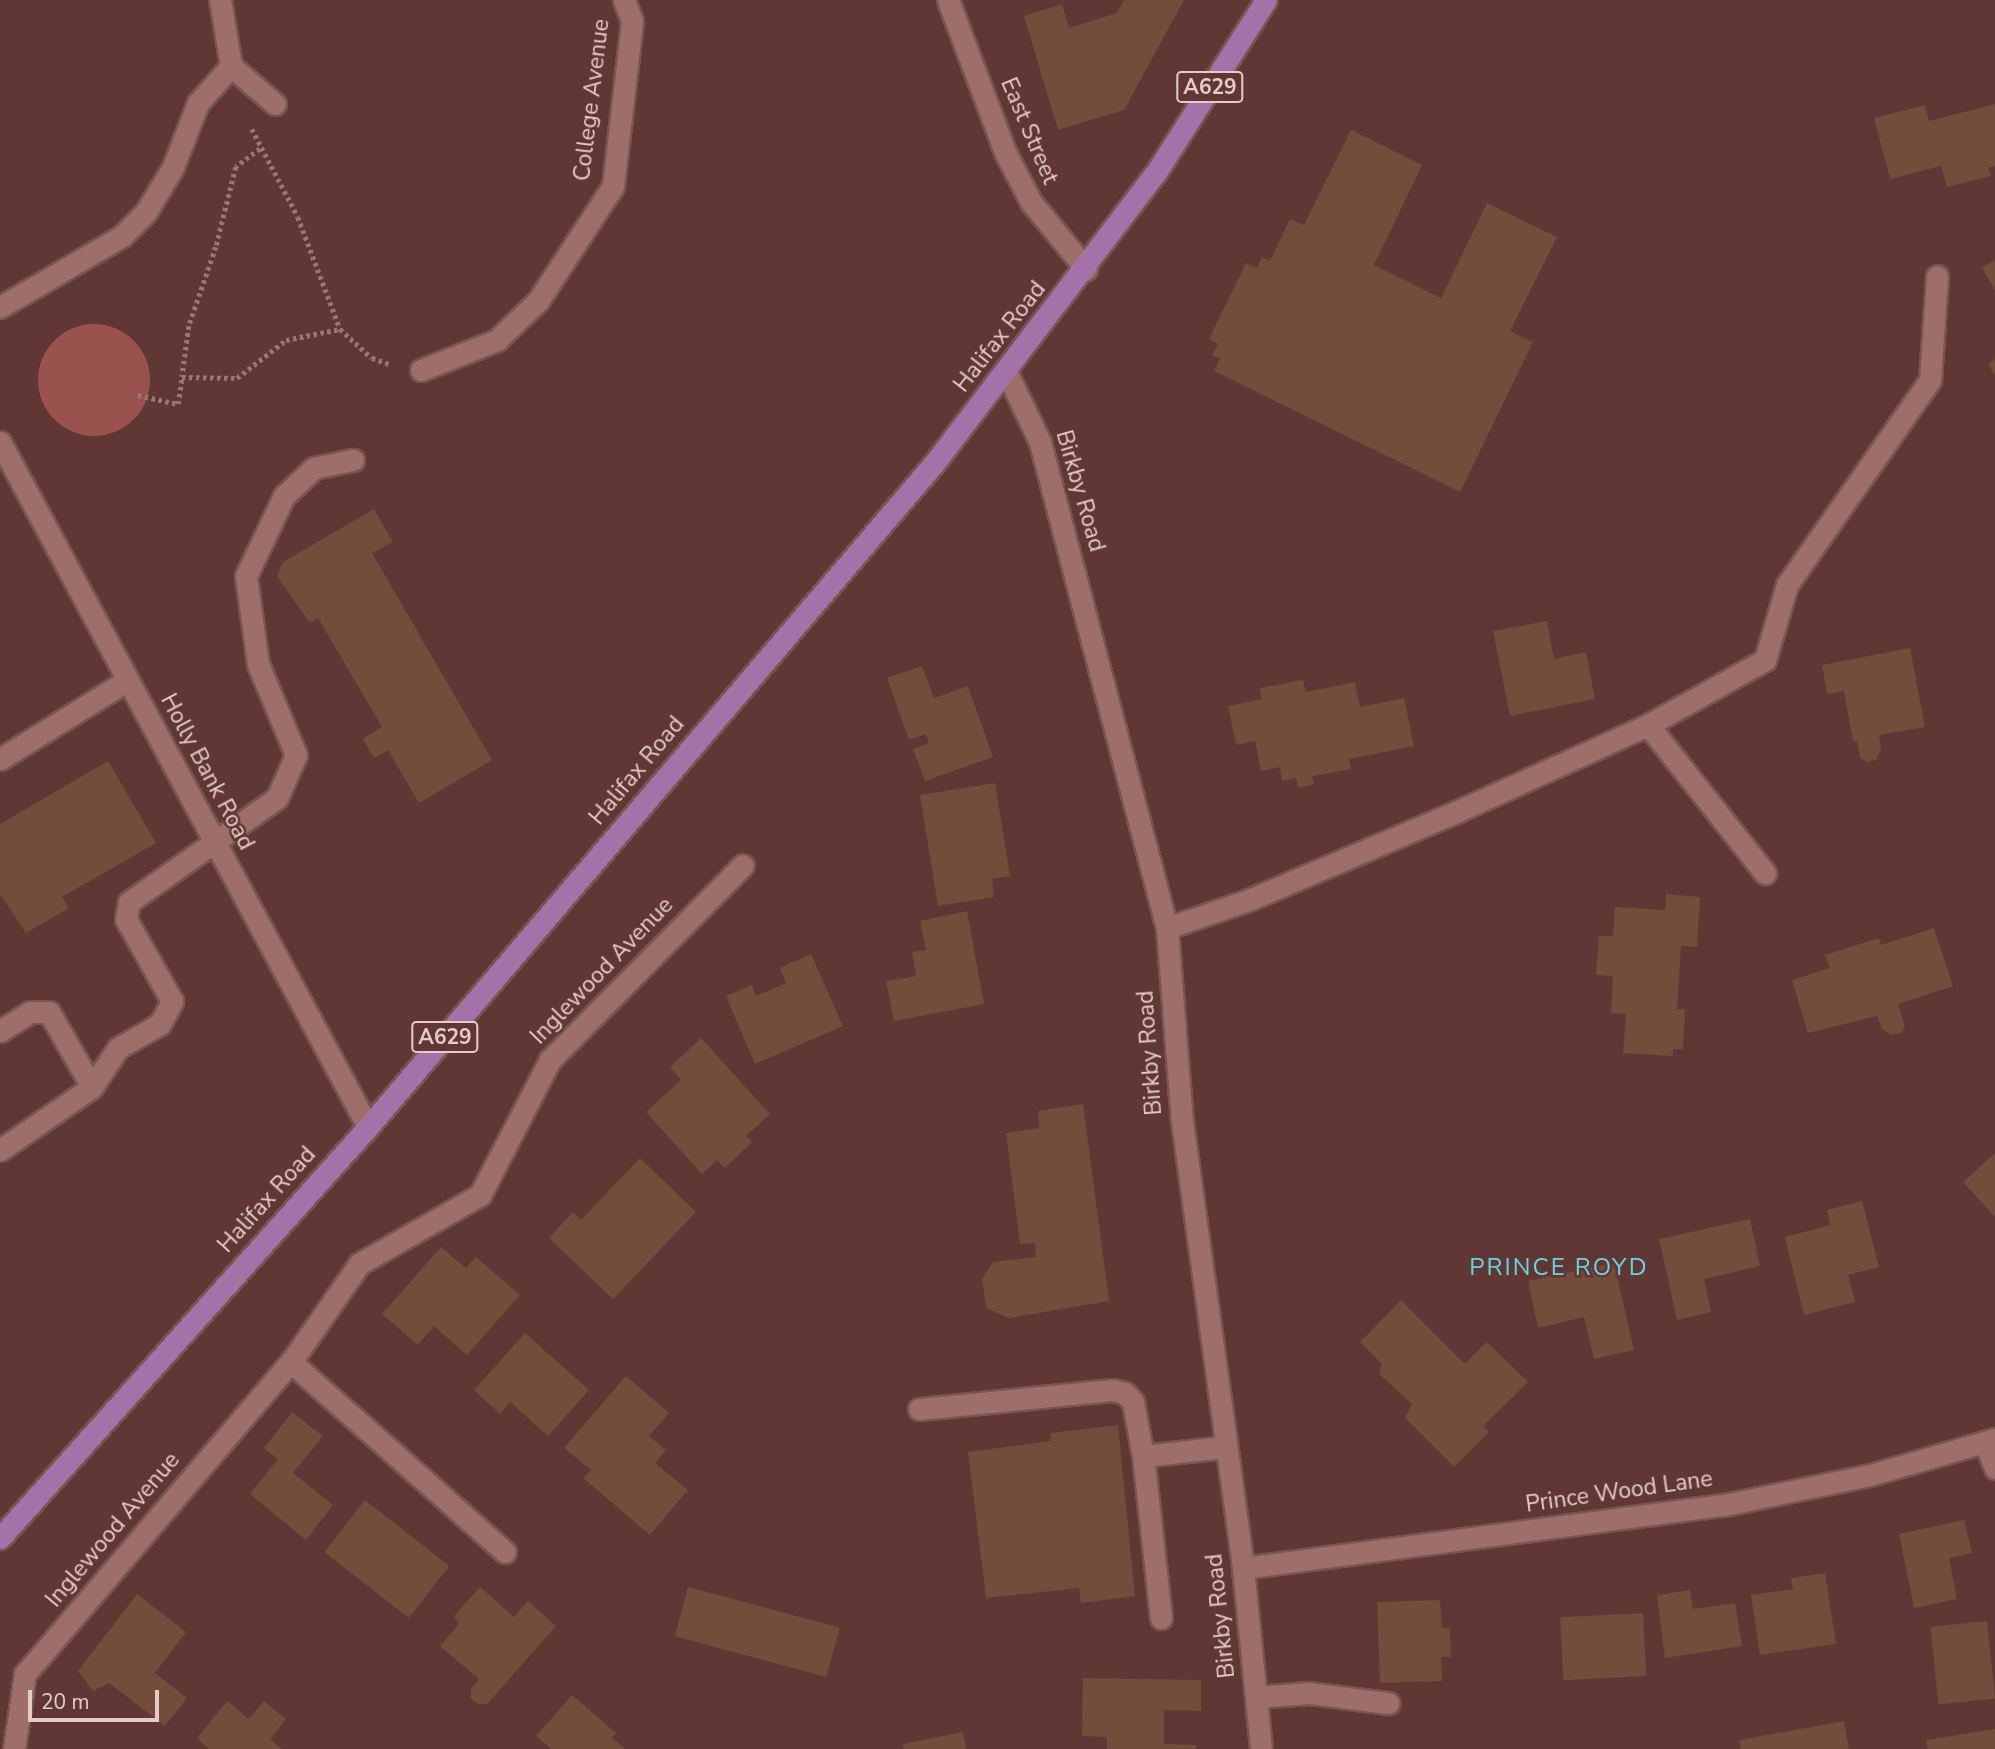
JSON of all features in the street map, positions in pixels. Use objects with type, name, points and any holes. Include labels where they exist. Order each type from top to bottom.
[{"type":"highway","name":"Halifax Road","points":[[0,1538],[368,1127],[936,461],[1086,269],[1155,174],[1266,0]]},
{"type":"street","points":[[220,0],[232,66],[275,104]]},
{"type":"street","name":"College Avenue","points":[[421,370],[497,340],[538,300],[613,186],[632,21],[624,0]]},
{"type":"street","name":"East Street","points":[[948,0],[1006,154],[1031,202],[1086,269]]},
{"type":"street","points":[[0,307],[122,236],[146,212],[173,167],[198,103],[232,66]]},
{"type":"street","points":[[1167,928],[1315,872],[1648,725],[1765,660],[1787,585],[1930,380],[1937,276]]},
{"type":"street","name":"Birkby Road","points":[[1006,371],[1040,442],[1167,928],[1182,1121],[1243,1568],[1261,1749]]},
{"type":"street","name":"Holly Bank Road","points":[[0,442],[368,1127]]},
{"type":"street","points":[[0,1150],[92,1087],[118,1048],[160,1024],[172,1001],[126,919],[129,902],[216,844],[277,798],[296,755],[258,664],[246,576],[284,496],[314,468],[353,460]]},
{"type":"street","points":[[0,759],[128,680]]},
{"type":"street","points":[[1648,725],[1765,873]]},
{"type":"street","name":"Inglewood Avenue","points":[[14,1749],[24,1674],[291,1362],[359,1264],[480,1195],[550,1059],[743,865]]},
{"type":"street","points":[[0,1031],[30,1013],[48,1012],[92,1087]]},
{"type":"street","points":[[291,1362],[505,1552]]},
{"type":"street","points":[[919,1409],[1112,1391],[1125,1393],[1139,1415],[1161,1618]]},
{"type":"street","points":[[1990,1441],[1995,1468]]},
{"type":"street","name":"Prince Wood Lane","points":[[1243,1568],[1724,1505],[1870,1475],[1990,1441]]},
{"type":"street","points":[[1143,1456],[1225,1447]]},
{"type":"street","points":[[1256,1697],[1308,1693],[1388,1703]]},
{"type":"path","points":[[275,104],[257,115],[251,129],[298,217],[340,329],[372,358],[421,370]]},
{"type":"path","points":[[138,394],[178,404],[189,326],[216,247],[236,167],[260,149]]},
{"type":"path","points":[[182,377],[237,379],[286,340],[340,329]]},
{"type":"shaded area","points":[[94,324],[115,328],[134,340],[146,359],[150,380],[146,401],[134,420],[115,432],[94,436],[73,432],[54,420],[42,401],[38,380],[42,359],[54,340],[73,328]]},
{"type":"building","points":[[1124,0],[1184,0],[1124,110],[1058,130],[1024,16],[1062,4],[1069,28],[1117,13]]},
{"type":"building","points":[[1995,104],[1995,166],[1988,168],[1991,176],[1947,187],[1941,166],[1890,179],[1874,118],[1925,105],[1929,121]]},
{"type":"building","points":[[1351,130],[1422,165],[1374,265],[1441,298],[1487,203],[1557,237],[1510,331],[1533,342],[1460,492],[1214,371],[1220,359],[1212,355],[1218,344],[1209,339],[1246,263],[1257,268],[1262,257],[1270,261],[1290,219],[1304,225]]},
{"type":"building","points":[[1995,260],[1995,291],[1982,268]]},
{"type":"building","points":[[1995,359],[1995,376],[1988,364]]},
{"type":"building","points":[[374,509],[393,542],[372,553],[492,760],[419,803],[388,750],[374,758],[363,739],[382,727],[318,618],[310,623],[277,576],[283,562]]},
{"type":"building","points":[[1547,621],[1554,659],[1586,652],[1595,699],[1510,716],[1493,631]]},
{"type":"building","points":[[1910,648],[1925,727],[1879,735],[1881,750],[1876,760],[1868,762],[1860,758],[1857,741],[1853,741],[1844,691],[1827,694],[1822,665]]},
{"type":"building","points":[[922,666],[934,698],[968,686],[993,757],[925,781],[913,749],[929,743],[926,734],[909,740],[887,678]]},
{"type":"building","points":[[1303,680],[1306,692],[1355,682],[1360,707],[1404,698],[1414,746],[1349,759],[1351,769],[1312,776],[1314,784],[1298,788],[1296,778],[1282,781],[1280,767],[1261,771],[1255,741],[1236,745],[1228,706],[1262,699],[1260,688]]},
{"type":"building","points":[[108,761],[156,843],[62,897],[69,908],[26,933],[0,894],[0,824]]},
{"type":"building","points":[[995,783],[1010,876],[992,879],[994,897],[938,906],[920,795]]},
{"type":"building","points":[[1666,894],[1700,897],[1697,947],[1681,946],[1677,1009],[1685,1009],[1683,1049],[1673,1049],[1673,1056],[1623,1053],[1626,1014],[1611,1013],[1613,976],[1596,975],[1599,936],[1613,936],[1615,907],[1665,910]]},
{"type":"building","points":[[967,911],[984,1004],[894,1021],[886,981],[916,976],[912,952],[926,950],[920,921]]},
{"type":"building","points":[[1934,928],[1953,986],[1898,1004],[1905,1026],[1901,1033],[1891,1035],[1882,1029],[1877,1016],[1808,1033],[1792,980],[1830,968],[1825,955],[1879,938],[1881,945]]},
{"type":"building","points":[[811,954],[843,1026],[755,1064],[726,996],[752,985],[756,996],[786,983],[780,968]]},
{"type":"building","points":[[701,1038],[770,1114],[746,1136],[752,1142],[725,1168],[717,1160],[702,1174],[646,1112],[681,1080],[670,1067]]},
{"type":"building","points":[[1083,1104],[1109,1301],[1009,1318],[986,1308],[982,1279],[993,1262],[1036,1257],[1035,1243],[1020,1244],[1006,1133],[1039,1128],[1038,1111]]},
{"type":"building","points":[[1995,1153],[1995,1217],[1963,1182]]},
{"type":"building","points":[[640,1158],[696,1212],[613,1299],[549,1238],[573,1212],[581,1220]]},
{"type":"building","points":[[1862,1201],[1879,1267],[1848,1275],[1855,1302],[1804,1315],[1785,1237],[1830,1225],[1827,1210]]},
{"type":"building","points":[[1750,1219],[1760,1266],[1704,1279],[1711,1312],[1677,1320],[1659,1239]]},
{"type":"building","points":[[441,1247],[466,1268],[476,1257],[520,1295],[467,1355],[434,1326],[418,1345],[382,1314]]},
{"type":"building","points":[[1614,1263],[1634,1350],[1594,1359],[1584,1317],[1538,1328],[1528,1281]]},
{"type":"building","points":[[1401,1300],[1465,1364],[1487,1342],[1528,1382],[1483,1426],[1489,1432],[1454,1467],[1405,1418],[1412,1404],[1379,1374],[1382,1364],[1360,1342]]},
{"type":"building","points":[[525,1333],[589,1390],[548,1436],[510,1402],[500,1414],[474,1390]]},
{"type":"building","points":[[626,1376],[669,1413],[649,1436],[666,1450],[655,1463],[688,1490],[650,1535],[583,1478],[591,1470],[564,1448]]},
{"type":"building","points":[[292,1412],[323,1436],[293,1473],[333,1505],[306,1540],[250,1494],[278,1459],[264,1448]]},
{"type":"building","points":[[1118,1425],[1135,1596],[1081,1603],[1079,1588],[986,1598],[968,1452],[1050,1441],[1051,1433]]},
{"type":"building","points":[[365,1500],[449,1566],[409,1618],[324,1552]]},
{"type":"building","points":[[1964,1520],[1972,1553],[1949,1558],[1957,1599],[1914,1608],[1899,1534]]},
{"type":"building","points":[[1825,1573],[1836,1644],[1760,1655],[1751,1595],[1793,1589],[1791,1578]]},
{"type":"building","points":[[480,1587],[514,1617],[528,1601],[556,1626],[487,1704],[478,1704],[471,1699],[471,1689],[479,1679],[440,1646],[459,1624],[454,1616]]},
{"type":"building","points":[[688,1587],[840,1628],[826,1677],[675,1636]]},
{"type":"building","points":[[1690,1590],[1693,1609],[1735,1603],[1742,1646],[1665,1658],[1657,1595]]},
{"type":"building","points":[[137,1594],[186,1632],[155,1673],[187,1698],[165,1726],[109,1683],[93,1691],[78,1671]]},
{"type":"building","points":[[1440,1600],[1442,1628],[1450,1628],[1451,1657],[1441,1657],[1442,1681],[1380,1683],[1377,1602]]},
{"type":"building","points":[[1643,1613],[1646,1676],[1563,1680],[1560,1617]]},
{"type":"building","points":[[1987,1621],[1995,1699],[1938,1705],[1930,1627]]},
{"type":"building","points":[[1083,1678],[1201,1680],[1201,1711],[1164,1710],[1164,1744],[1196,1745],[1196,1749],[1107,1749],[1107,1737],[1082,1736]]},
{"type":"building","points":[[572,1695],[616,1733],[612,1738],[625,1749],[551,1749],[536,1736]]},
{"type":"building","points":[[227,1701],[249,1719],[264,1701],[286,1719],[270,1739],[282,1749],[209,1749],[197,1738]]},
{"type":"building","points":[[1844,1721],[1849,1749],[1741,1749],[1739,1740]]},
{"type":"building","points":[[1995,1729],[1995,1749],[1928,1749],[1926,1740]]},
{"type":"building","points":[[963,1732],[966,1749],[904,1749],[903,1744]]},
{"type":"district","name":"PRINCE ROYD","points":[[1559,1268]]}]
